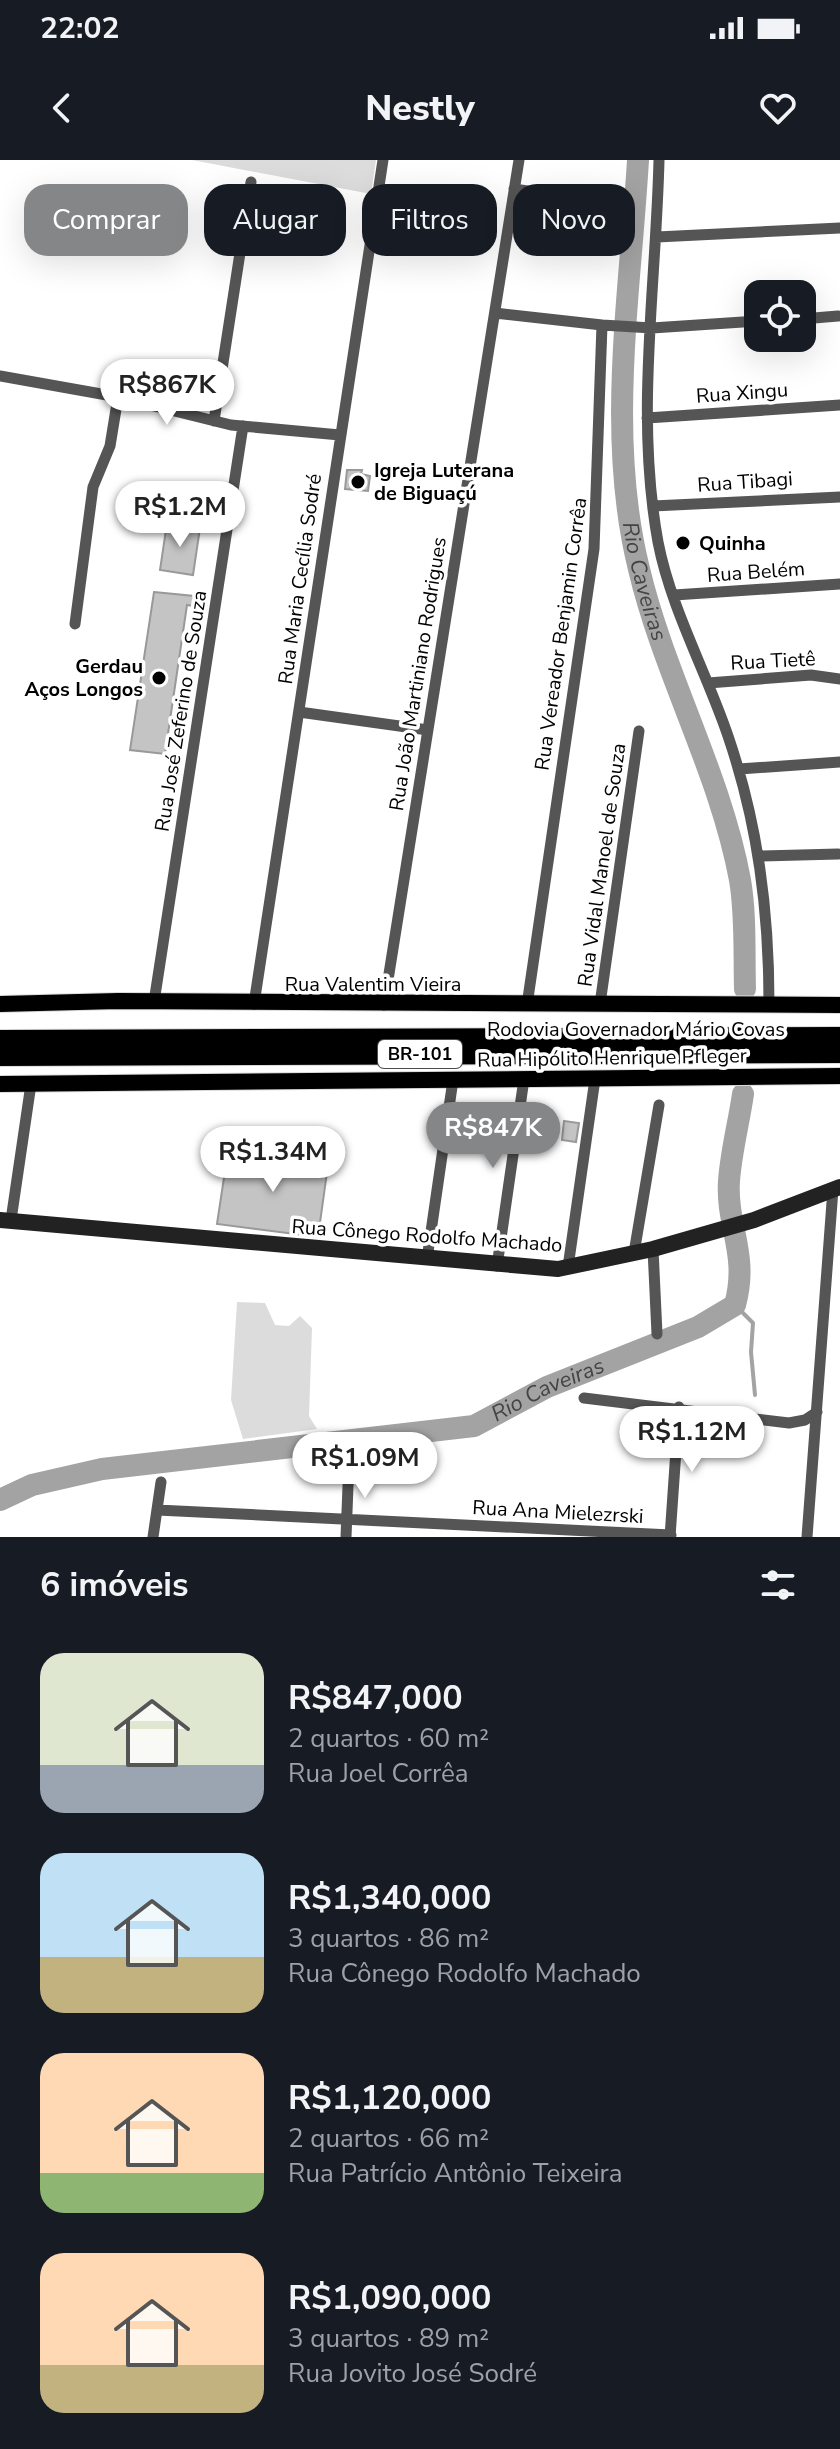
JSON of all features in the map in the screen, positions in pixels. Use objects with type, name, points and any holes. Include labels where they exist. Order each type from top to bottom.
[{"type":"highway","name":"Rodovia Governador Mário Covas","points":[[0,1040],[840,1037]]},
{"type":"highway","name":"Rodovia Governador Mário Covas","points":[[6,1057],[840,1053]]},
{"type":"main road","name":"Rua Valentim Vieira","points":[[0,1004],[840,1005]]},
{"type":"main road","name":"Rua Hipólito Henrique Pfleger","points":[[0,1084],[840,1076]]},
{"type":"main road","name":"Rua Cônego Rodolfo Machado","points":[[6,1220],[497,1266],[568,1267],[653,1249],[717,1231],[836,1188]]},
{"type":"street","name":"Rua Maria Cecília Sodré","points":[[254,1004],[383,160]]},
{"type":"street","name":"Rua João Martiniano Rodrigues","points":[[515,184],[519,160]]},
{"type":"street","points":[[659,160],[647,418],[653,506],[661,554],[674,595],[739,769],[759,856],[767,917],[769,1004]]},
{"type":"street","points":[[214,421],[251,182]]},
{"type":"street","name":"Rua João Martiniano Rodrigues","points":[[384,1005],[513,196]]},
{"type":"street","points":[[657,237],[840,228]]},
{"type":"street","points":[[495,313],[652,328],[744,322]]},
{"type":"street","points":[[816,318],[838,316]]},
{"type":"street","name":"Rua Vereador Benjamin Corrêa","points":[[527,1005],[594,549],[606,326]]},
{"type":"street","points":[[0,376],[118,397],[214,421],[340,435]]},
{"type":"street","points":[[75,624],[93,487],[110,446],[118,397]]},
{"type":"street","name":"Rua Xingu","points":[[647,418],[840,405]]},
{"type":"street","name":"Rua José Zeferino de Souza","points":[[154,1002],[243,426]]},
{"type":"street","name":"Rua Tibagi","points":[[653,506],[840,497]]},
{"type":"street","name":"Rua Belém","points":[[674,595],[840,584]]},
{"type":"street","name":"Rua Tietê","points":[[708,683],[811,675],[840,679]]},
{"type":"street","points":[[299,712],[428,730]]},
{"type":"street","name":"Rua Vidal Manoel de Souza","points":[[600,1004],[639,731]]},
{"type":"street","points":[[739,769],[840,762]]},
{"type":"street","points":[[759,856],[838,854]]},
{"type":"street","points":[[497,1266],[524,1079]]},
{"type":"street","points":[[568,1267],[595,1079]]},
{"type":"street","points":[[427,1259],[453,1080]]},
{"type":"street","points":[[6,1220],[31,1084]]},
{"type":"street","points":[[634,1253],[659,1105]]},
{"type":"street","points":[[807,1537],[836,1188]]},
{"type":"street","points":[[653,1249],[657,1334]]},
{"type":"street","points":[[584,1398],[679,1407],[789,1423],[805,1420],[817,1412]]},
{"type":"street","points":[[670,1536],[679,1407]]},
{"type":"street","points":[[346,1537],[349,1461]]},
{"type":"street","points":[[153,1537],[161,1482]]},
{"type":"street","name":"Rua Ana Mielezrski","points":[[157,1510],[670,1536]]},
{"type":"shaded area","points":[[192,160],[376,160],[372,184],[362,184],[362,192],[346,189],[346,184],[318,184]]},
{"type":"shaded area","points":[[237,1302],[265,1303],[275,1325],[289,1326],[300,1316],[312,1328],[309,1416],[317,1429],[243,1439],[231,1400]]},
{"type":"building","name":"Igreja Luterana de Biguaçú","points":[[347,470],[362,470],[361,474],[370,476],[368,491],[345,489]]},
{"type":"building","points":[[167,523],[200,528],[193,575],[160,570]]},
{"type":"building","name":"Gerdau Aços Longos","points":[[154,592],[194,596],[193,606],[187,605],[165,754],[130,750]]},
{"type":"building","points":[[564,1121],[579,1123],[576,1142],[562,1140]]},
{"type":"building","points":[[228,1151],[328,1165],[318,1237],[217,1224]]},
{"type":"waterway","name":"Rio Caveiras","points":[[638,160],[623,366],[622,417],[629,519],[650,608],[731,840],[743,907],[745,989]]},
{"type":"waterway","name":"Rio Caveiras","points":[[0,1500],[32,1485],[102,1469],[474,1426],[547,1387],[698,1327],[735,1305],[739,1287],[740,1270],[729,1181],[743,1094]]},
{"type":"waterway","points":[[735,1305],[753,1323],[751,1352],[755,1395]]},
{"type":"place","name":"Igreja Luterana de Biguaçú","points":[[358,482]]},
{"type":"place","name":"Quinha","points":[[683,543]]},
{"type":"place","name":"Gerdau Aços Longos","points":[[159,678]]}]
